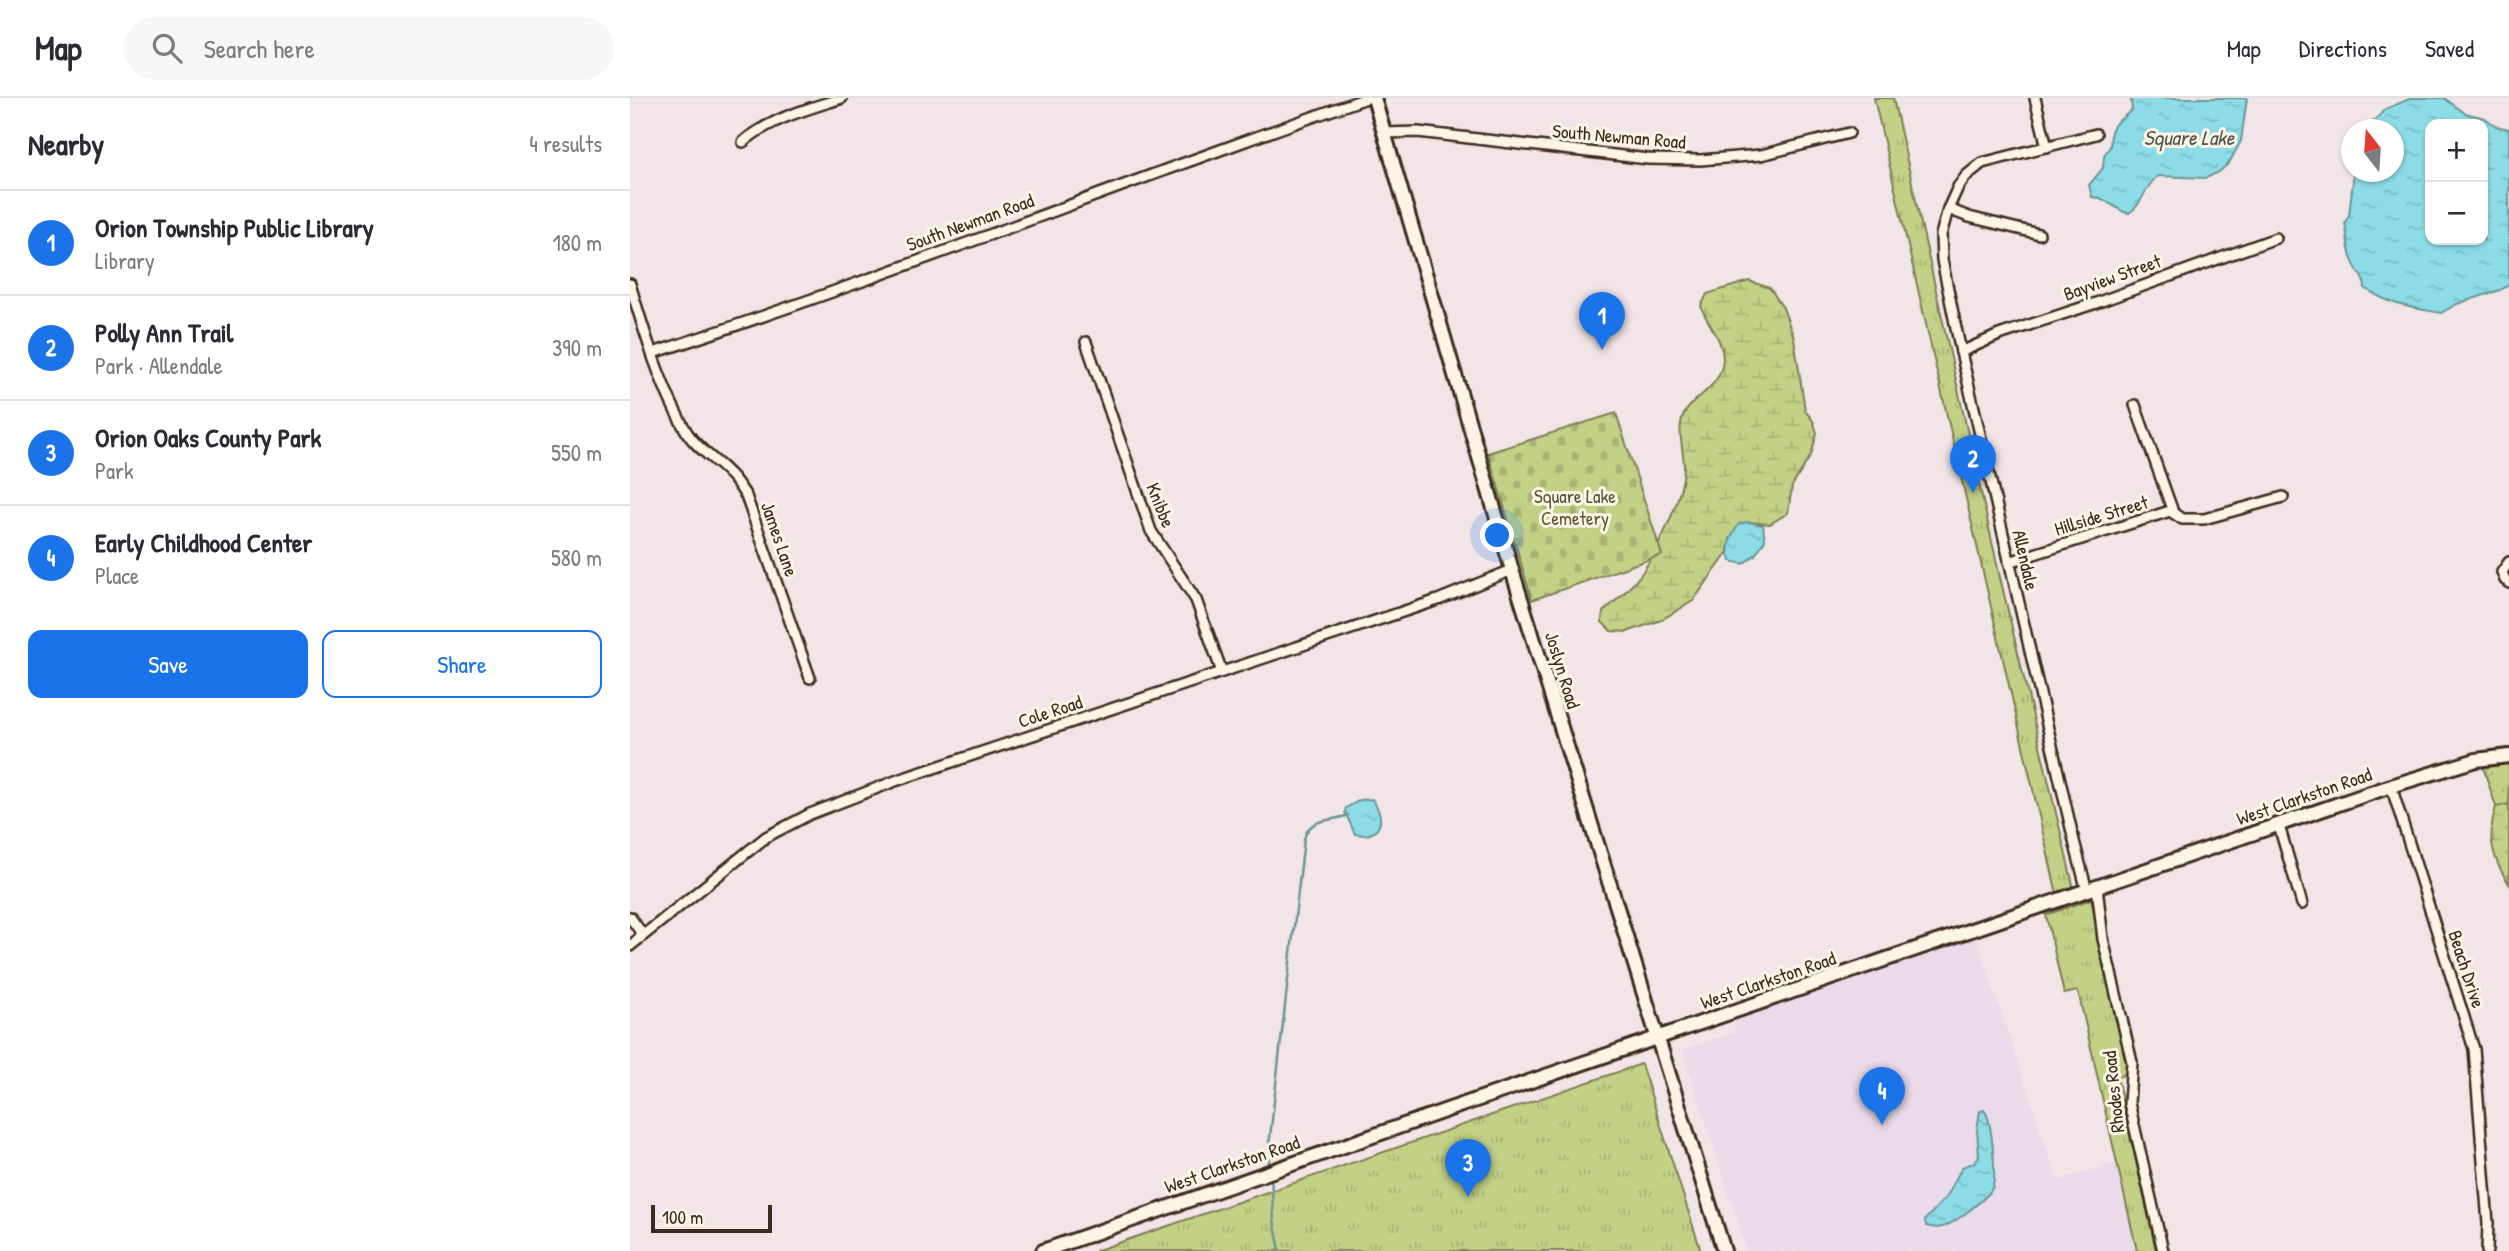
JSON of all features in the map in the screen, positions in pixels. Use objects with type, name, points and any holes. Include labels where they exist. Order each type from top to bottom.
[{"type":"main road","name":"Joslyn Road","points":[[1374,98],[1512,570],[1724,1251]]},
{"type":"main road","name":"West Clarkston Road","points":[[1043,1251],[2391,786],[2476,760],[2509,756]]},
{"type":"street","points":[[743,142],[771,123],[842,98]]},
{"type":"street","name":"South Newman Road","points":[[653,353],[766,315],[1229,145],[1367,98]]},
{"type":"street","points":[[2035,98],[2046,147]]},
{"type":"street","name":"South Newman Road","points":[[1384,133],[1418,132],[1648,159],[1700,160],[1761,155],[1849,134]]},
{"type":"street","points":[[2039,234],[1969,217],[1948,209],[1962,181],[1982,163],[2096,134]]},
{"type":"street","name":"Allendale","points":[[1948,209],[1941,235],[1942,260],[1961,352],[2009,562],[2092,889]]},
{"type":"street","name":"Bayview Street","points":[[1961,352],[2006,332],[2276,238]]},
{"type":"street","points":[[630,284],[653,353]]},
{"type":"street","name":"Knibbe","points":[[1086,342],[1151,531],[1196,600],[1222,672]]},
{"type":"street","name":"James Lane","points":[[653,353],[689,435],[705,454],[733,478],[746,496],[810,678]]},
{"type":"street","points":[[2135,405],[2173,512]]},
{"type":"street","name":"Hillside Street","points":[[2009,562],[2093,534],[2173,512],[2182,519],[2204,519],[2283,497]]},
{"type":"street","points":[[2509,562],[2502,572],[2509,583]]},
{"type":"street","name":"Cole Road","points":[[630,946],[766,837],[810,814],[898,780],[1438,600],[1512,570]]},
{"type":"street","name":"Beach Drive","points":[[2391,786],[2474,1049],[2488,1223],[2487,1251]]},
{"type":"street","points":[[2278,826],[2302,904]]},
{"type":"street","name":"Rhodes Road","points":[[2092,889],[2132,1062],[2129,1102],[2134,1135],[2163,1251]]},
{"type":"street","points":[[630,917],[643,935]]},
{"type":"shaded area","points":[[1975,934],[2058,1181],[2117,1162],[2137,1251],[1747,1251],[1683,1050],[1736,1032],[1732,1018]]},
{"type":"green space","points":[[1874,98],[1893,98],[1999,573],[2074,889],[2057,894]]},
{"type":"green space","points":[[1749,281],[1770,288],[1783,308],[1794,338],[1805,410],[1817,433],[1811,455],[1792,486],[1788,513],[1770,524],[1748,522],[1730,539],[1728,552],[1693,601],[1661,620],[1627,632],[1611,631],[1602,622],[1603,612],[1644,570],[1680,493],[1684,467],[1680,433],[1684,414],[1713,384],[1721,369],[1723,359],[1718,338],[1701,306],[1707,294]]},
{"type":"green space","name":"Square Lake Cemetery","points":[[1616,413],[1662,555],[1532,600],[1488,453]]},
{"type":"green space","points":[[2509,761],[2509,846],[2482,764]]},
{"type":"green space","points":[[2509,804],[2509,884],[2495,857],[2492,828],[2496,807]]},
{"type":"green space","points":[[2091,899],[2131,1073],[2117,1077],[2156,1251],[2137,1251],[2078,991],[2064,994],[2046,915]]},
{"type":"green space","points":[[1641,1064],[1701,1251],[1095,1251]]},
{"type":"water","name":"Square Lake","points":[[2131,98],[2247,98],[2241,141],[2229,163],[2219,172],[2206,178],[2158,176],[2134,210],[2124,212],[2100,198],[2092,197],[2089,185],[2103,168],[2104,155],[2110,147],[2111,131],[2115,124],[2132,110]]},
{"type":"water","points":[[2412,98],[2444,98],[2465,113],[2486,119],[2425,119],[2425,245],[2488,245],[2488,120],[2496,126],[2509,129],[2509,285],[2457,304],[2441,313],[2392,302],[2365,288],[2351,257],[2345,223],[2349,215],[2353,182],[2404,182],[2404,119],[2376,119],[2385,109]]},
{"type":"water","points":[[1748,522],[1763,525],[1765,540],[1755,555],[1743,564],[1731,561],[1731,537],[1739,524]]},
{"type":"water","points":[[1372,799],[1379,813],[1379,825],[1371,833],[1355,834],[1345,812],[1346,808],[1360,800]]},
{"type":"water","points":[[1984,1110],[1993,1146],[1991,1191],[1979,1203],[1947,1225],[1940,1228],[1926,1226],[1925,1220],[1947,1196],[1962,1167],[1973,1163],[1979,1157],[1977,1130],[1980,1111]]},
{"type":"waterway","points":[[1269,1167],[1269,1146],[1304,839],[1316,823],[1348,815]]},
{"type":"waterway","points":[[1271,1177],[1274,1220],[1280,1251]]},
{"type":"place","name":"Orion Township Public Library","points":[[1602,350]]},
{"type":"place","name":"Polly Ann Trail","points":[[1973,493]]},
{"type":"place","name":"Early Childhood Center","points":[[1882,1125]]},
{"type":"place","name":"Orion Oaks County Park","points":[[1468,1197]]}]
